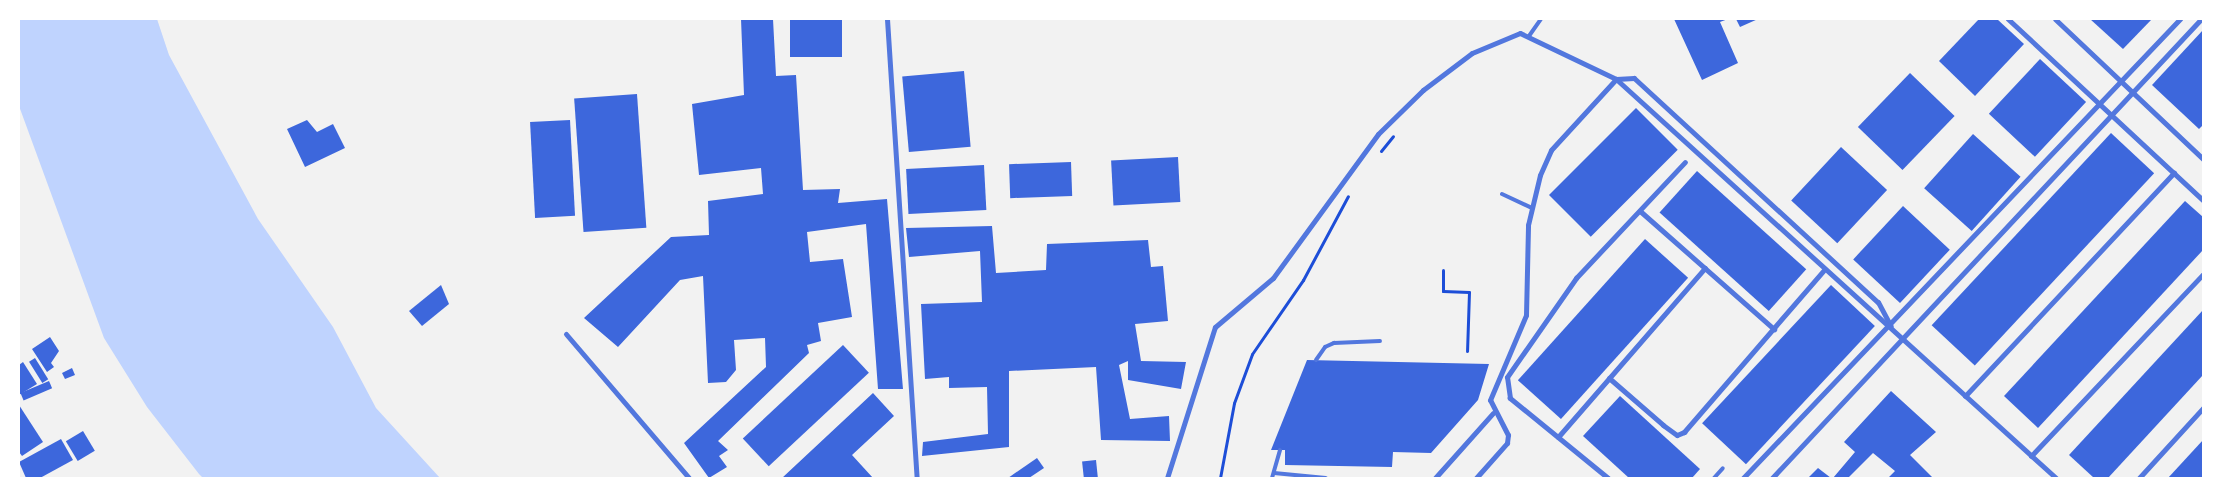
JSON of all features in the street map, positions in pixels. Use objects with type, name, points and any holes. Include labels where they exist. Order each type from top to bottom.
[{"type":"street","points":[[886,19],[917,478]]},
{"type":"street","points":[[2008,19],[2203,200]]},
{"type":"street","points":[[2055,19],[2203,159]]},
{"type":"street","points":[[1744,478],[1891,327],[2180,19]]},
{"type":"street","points":[[1772,478],[1905,339],[2200,19]]},
{"type":"street","points":[[1167,478],[1215,327],[1273,278],[1378,134],[1423,90],[1472,53],[1515,33],[1529,36],[1616,79],[1823,271],[1905,339],[2056,478]]},
{"type":"street","points":[[1476,478],[1507,443],[1508,435],[1493,413],[1490,400],[1497,378],[1516,344],[1530,296],[1530,207],[1551,150],[1616,79],[1634,78],[1878,302],[1891,327]]},
{"type":"street","points":[[1608,478],[1510,398],[1507,377],[1562,295],[1685,162]]},
{"type":"street","points":[[1965,396],[2174,173]]},
{"type":"street","points":[[1640,211],[1774,329]]},
{"type":"street","points":[[1558,437],[1705,268]]},
{"type":"street","points":[[1609,378],[1677,435],[1694,424],[1823,271]]},
{"type":"street","points":[[2031,456],[2203,274]]},
{"type":"street","points":[[566,334],[689,478]]},
{"type":"street","points":[[2139,478],[2203,408]]},
{"type":"street","points":[[1436,478],[1493,413]]},
{"type":"lane","points":[[1529,36],[1541,19]]},
{"type":"lane","points":[[1502,194],[1530,207]]},
{"type":"lane","points":[[1316,360],[1325,346],[1334,343],[1380,341]]},
{"type":"lane","points":[[1272,478],[1280,450]]},
{"type":"lane","points":[[1714,478],[1723,468]]},
{"type":"lane","points":[[1274,473],[1326,478]]},
{"type":"path","points":[[1378,154],[1398,130]]},
{"type":"path","points":[[1220,478],[1234,403],[1252,354],[1303,280],[1350,192]]},
{"type":"path","points":[[1443,270],[1443,291],[1469,292],[1467,351]]},
{"type":"water","points":[[19,19],[157,19],[169,55],[258,219],[333,327],[376,408],[440,478],[203,478],[199,474],[147,407],[104,338],[19,106]]},
{"type":"building","points":[[741,19],[773,19],[776,76],[796,75],[803,190],[840,189],[838,203],[887,199],[903,389],[878,389],[866,224],[807,232],[810,262],[843,259],[852,317],[818,323],[821,341],[807,345],[809,353],[718,441],[728,450],[719,456],[727,467],[709,478],[684,443],[766,367],[765,338],[734,340],[736,370],[726,382],[708,383],[703,276],[680,280],[618,347],[584,318],[671,237],[709,235],[708,201],[763,194],[761,168],[699,175],[692,104],[744,95]]},
{"type":"building","points":[[790,19],[842,19],[842,57],[790,57]]},
{"type":"building","points":[[1674,19],[1728,19],[1720,22],[1738,63],[1702,80]]},
{"type":"building","points":[[1736,19],[1758,19],[1740,27]]},
{"type":"building","points":[[1979,19],[1997,19],[2024,44],[1975,96],[1939,61]]},
{"type":"building","points":[[2090,19],[2152,19],[2123,49]]},
{"type":"building","points":[[2203,30],[2203,125],[2199,129],[2152,85]]},
{"type":"building","points":[[2040,59],[2086,102],[2035,157],[1989,114]]},
{"type":"building","points":[[964,71],[971,147],[909,152],[902,76]]},
{"type":"building","points":[[1910,73],[1955,116],[1902,170],[1858,127]]},
{"type":"building","points":[[637,94],[646,228],[584,232],[574,98]]},
{"type":"building","points":[[1636,108],[1678,150],[1591,237],[1549,195]]},
{"type":"building","points":[[307,120],[317,132],[333,124],[345,148],[305,167],[287,129]]},
{"type":"building","points":[[570,120],[575,216],[535,218],[530,122]]},
{"type":"building","points":[[2111,133],[2154,173],[1975,366],[1932,325]]},
{"type":"building","points":[[1973,134],[2021,177],[1972,231],[1924,188]]},
{"type":"building","points":[[1841,147],[1887,190],[1837,243],[1791,200]]},
{"type":"building","points":[[1178,157],[1180,202],[1113,205],[1111,161]]},
{"type":"building","points":[[1071,162],[1072,196],[1010,198],[1009,164]]},
{"type":"building","points":[[984,165],[986,210],[908,214],[906,169]]},
{"type":"building","points":[[1697,171],[1806,269],[1769,311],[1660,213]]},
{"type":"building","points":[[2185,201],[2203,217],[2203,250],[2038,428],[2004,396]]},
{"type":"building","points":[[1903,206],[1950,250],[1900,303],[1853,259]]},
{"type":"building","points":[[992,226],[996,273],[1046,270],[1047,244],[1148,240],[1151,267],[1163,266],[1168,321],[1135,324],[1141,361],[1186,362],[1181,389],[1128,380],[1128,361],[1119,365],[1130,419],[1169,416],[1170,441],[1101,440],[1096,367],[1009,371],[1009,447],[922,456],[923,442],[988,434],[987,387],[949,388],[949,377],[925,379],[921,304],[982,302],[980,251],[909,257],[906,228]]},
{"type":"building","points":[[1645,239],[1688,278],[1561,419],[1518,380]]},
{"type":"building","points":[[441,285],[449,304],[422,326],[409,311]]},
{"type":"building","points":[[1831,285],[1875,326],[1746,464],[1702,423]]},
{"type":"building","points":[[2203,310],[2203,375],[2108,478],[2094,478],[2069,455]]},
{"type":"building","points":[[50,337],[59,351],[51,363],[54,367],[47,372],[32,349]]},
{"type":"building","points":[[843,345],[869,373],[769,466],[743,438]]},
{"type":"building","points":[[35,358],[48,379],[42,383],[29,362]]},
{"type":"building","points":[[1307,360],[1489,364],[1478,400],[1431,453],[1393,452],[1392,467],[1285,465],[1285,450],[1271,450]]},
{"type":"building","points":[[23,362],[37,384],[19,395],[19,365]]},
{"type":"building","points":[[72,368],[75,375],[65,379],[62,373]]},
{"type":"building","points":[[49,381],[52,388],[24,400],[20,393]]},
{"type":"building","points":[[1891,391],[1936,432],[1910,455],[1933,478],[1888,478],[1895,471],[1873,453],[1848,478],[1833,478],[1855,452],[1844,442]]},
{"type":"building","points":[[873,393],[894,416],[852,455],[873,478],[782,478]]},
{"type":"building","points":[[1620,396],[1700,469],[1692,478],[1629,478],[1583,436]]},
{"type":"building","points":[[19,405],[43,442],[22,456],[19,452]]},
{"type":"building","points":[[83,431],[95,451],[78,461],[66,441]]},
{"type":"building","points":[[61,439],[73,460],[40,478],[26,478],[19,462]]},
{"type":"building","points":[[2203,440],[2203,478],[2168,478]]},
{"type":"building","points":[[1037,458],[1044,468],[1029,478],[1008,478]]},
{"type":"building","points":[[1096,460],[1098,478],[1084,478],[1082,461]]},
{"type":"building","points":[[1818,468],[1831,478],[1808,478]]}]
